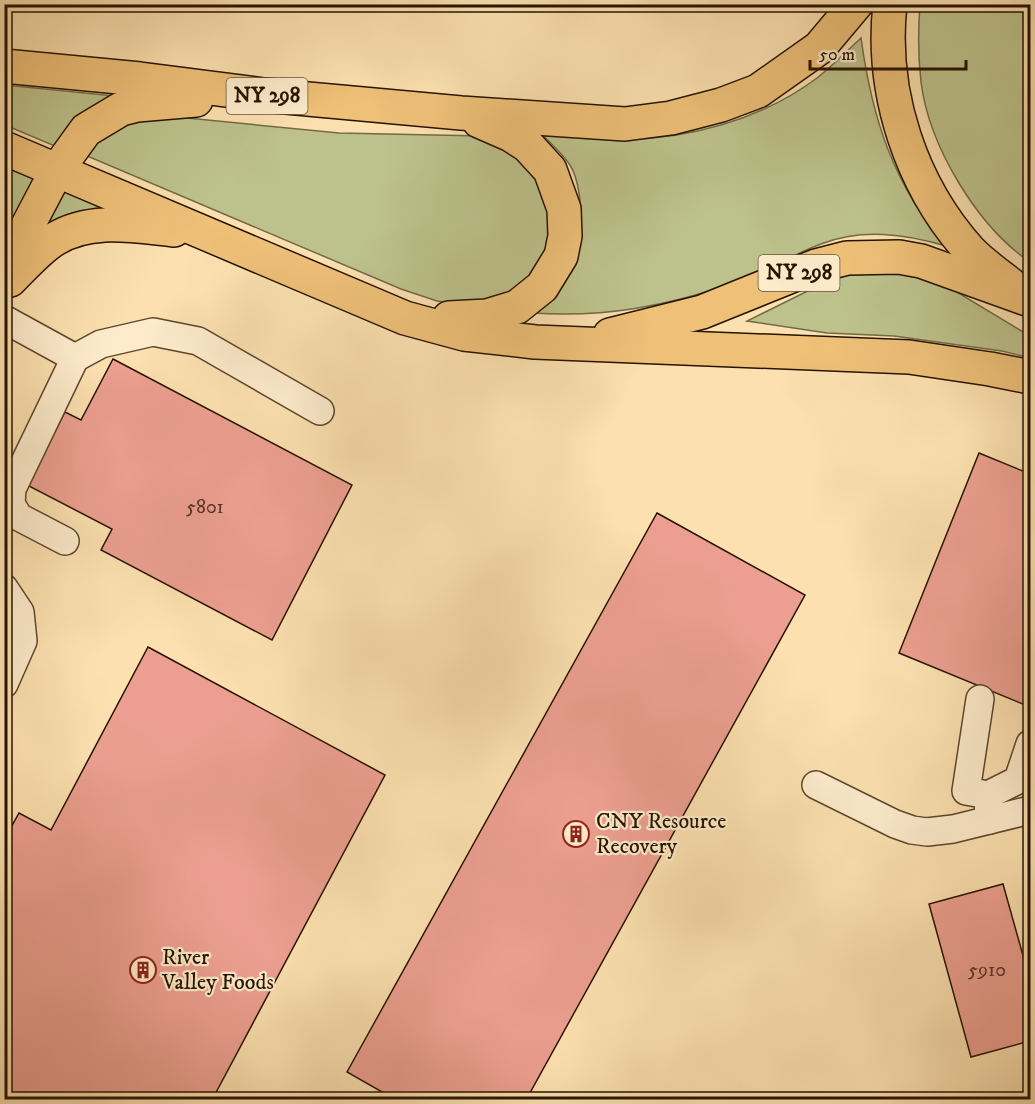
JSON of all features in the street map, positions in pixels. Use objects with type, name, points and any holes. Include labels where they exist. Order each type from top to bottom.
[{"type":"main road","name":"NY 298","points":[[4,66],[140,79],[264,95],[461,113],[625,124],[671,118],[721,105],[759,91],[819,48],[856,4]]},
{"type":"main road","points":[[890,4],[888,22],[892,94],[902,131],[926,190],[972,253],[1029,300]]},
{"type":"main road","points":[[4,271],[57,170],[86,130],[121,109],[137,105],[264,95]]},
{"type":"main road","points":[[405,318],[487,316],[517,307],[542,287],[561,256],[565,236],[564,209],[550,170],[528,146],[511,135],[461,113]]},
{"type":"main road","name":"NY 298","points":[[4,148],[405,318],[464,334],[573,344],[909,357],[1030,377]]},
{"type":"main road","points":[[4,285],[54,239],[85,226],[113,224],[203,232]]},
{"type":"main road","name":"NY 298","points":[[573,344],[702,312],[816,266],[847,258],[898,257],[921,261],[1029,300]]},
{"type":"street","points":[[4,319],[75,358]]},
{"type":"street","points":[[65,541],[19,517],[11,504],[12,489],[75,358],[101,344],[153,332],[198,341],[320,411]]},
{"type":"street","points":[[4,588],[20,612],[22,641],[4,684]]},
{"type":"street","points":[[980,699],[966,791],[989,807],[1030,810]]},
{"type":"street","points":[[816,785],[912,830],[927,832],[953,829],[989,807],[1018,780],[1030,744]]},
{"type":"green space","points":[[920,5],[1030,5],[1030,262],[1010,247],[974,206],[945,158],[926,107],[921,82]]},
{"type":"green space","points":[[861,38],[871,96],[888,149],[912,199],[946,246],[915,238],[883,234],[852,236],[821,244],[745,279],[660,304],[585,314],[533,313],[574,263],[578,254],[581,228],[580,199],[574,174],[563,156],[538,131],[576,136],[641,139],[694,132],[721,125],[772,106],[795,93],[823,73]]},
{"type":"green space","points":[[5,85],[115,96],[57,147],[5,125]]},
{"type":"green space","points":[[146,114],[339,133],[482,136],[520,150],[551,197],[549,250],[534,275],[510,293],[496,299],[458,304],[437,301],[401,289],[80,153],[85,146]]},
{"type":"green space","points":[[4,167],[40,181],[7,245],[5,218]]},
{"type":"green space","points":[[59,189],[102,207],[102,209],[40,235]]},
{"type":"green space","points":[[882,270],[937,280],[1030,336],[1030,358],[1002,351],[894,336],[827,333],[747,321],[836,277]]},
{"type":"building","points":[[113,359],[352,485],[272,640],[101,550],[112,529],[27,485],[65,412],[81,420]]},
{"type":"building","points":[[979,453],[1030,474],[1030,707],[899,653]]},
{"type":"building","name":"CNY Resource Recovery","points":[[657,513],[805,595],[526,1100],[396,1100],[347,1072]]},
{"type":"building","name":"River Valley Foods","points":[[148,647],[385,775],[212,1100],[4,1100],[4,840],[19,813],[51,830]]},
{"type":"building","points":[[1003,884],[1027,970],[1030,969],[1030,1041],[971,1057],[929,904]]},
{"type":"place","name":"CNY Resource Recovery","points":[[576,834]]},
{"type":"place","name":"River Valley Foods","points":[[143,970]]}]
